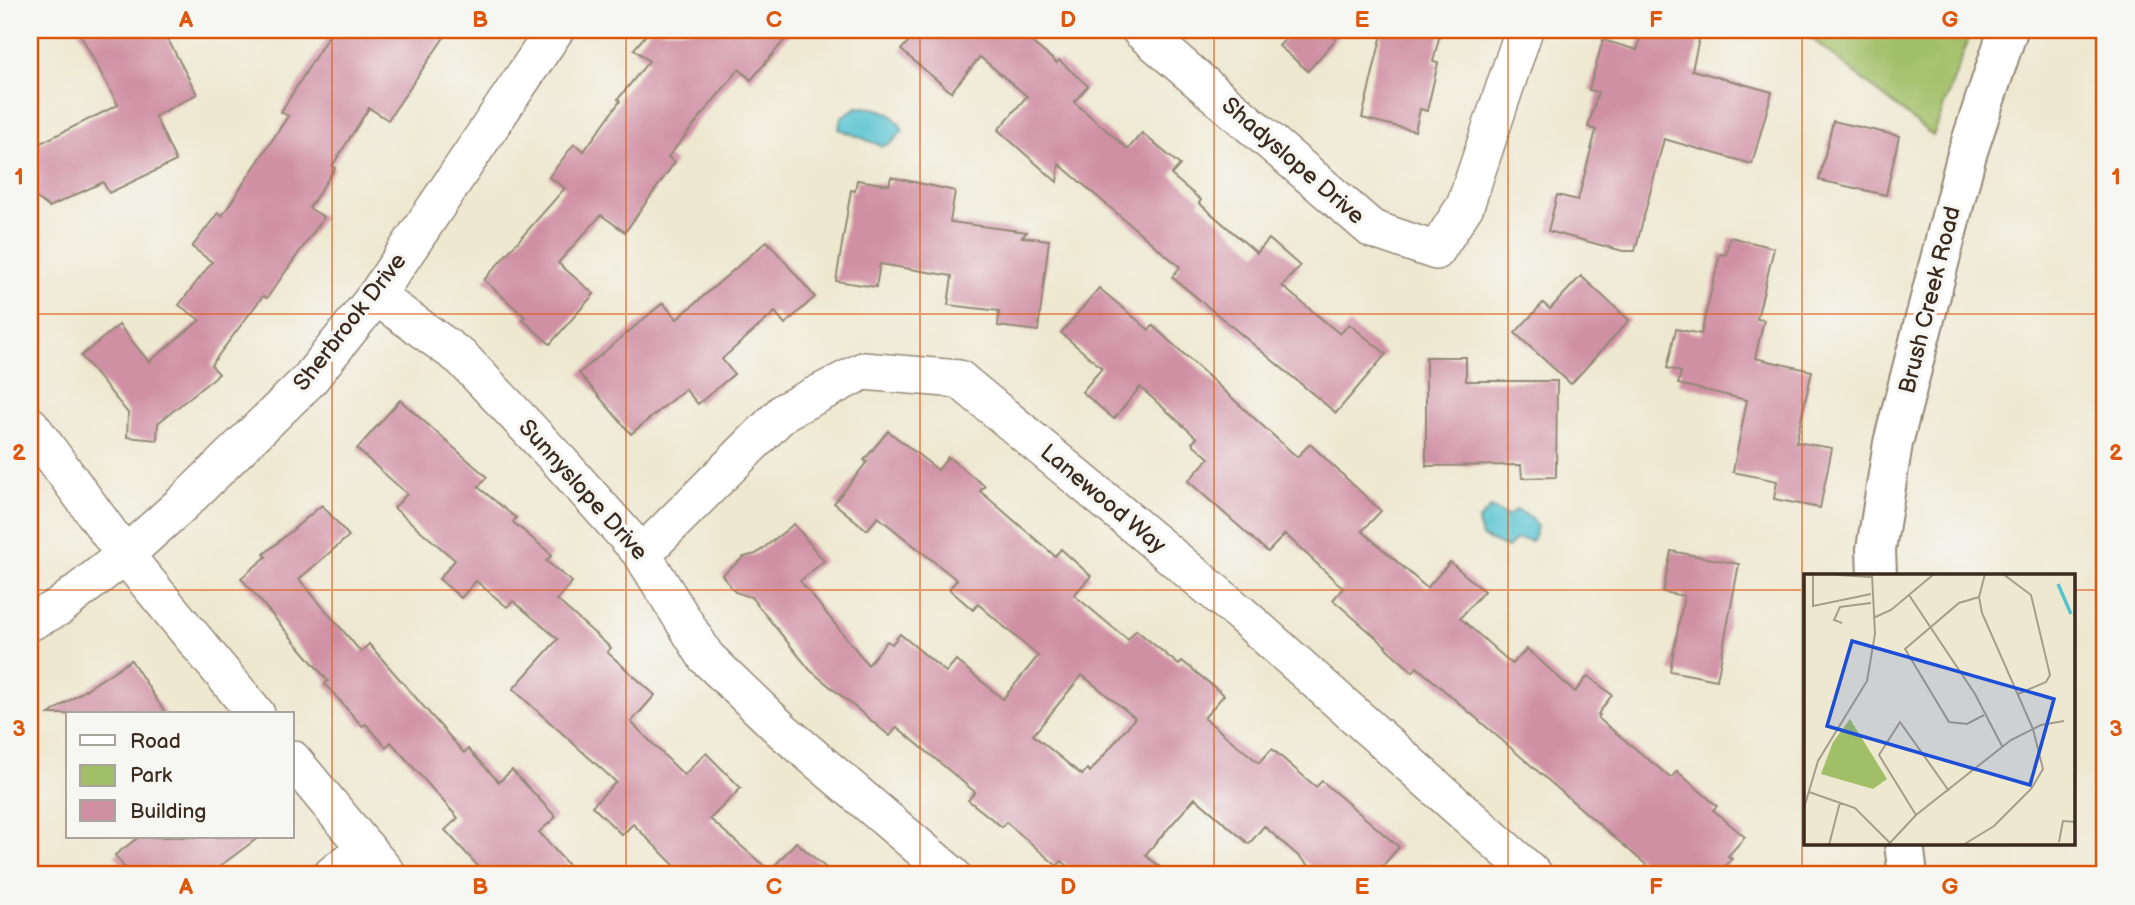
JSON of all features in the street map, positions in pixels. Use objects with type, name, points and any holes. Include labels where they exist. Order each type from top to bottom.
[{"type":"street","name":"Sherbrook Drive","points":[[30,622],[59,607],[125,555],[183,503],[309,380],[376,296],[555,30]]},
{"type":"street","name":"Shadyslope Drive","points":[[1140,30],[1372,229],[1436,251],[1465,206],[1524,30]]},
{"type":"street","name":"Brush Creek Road","points":[[1877,574],[1876,549],[1893,443],[1967,155],[2008,30]]},
{"type":"street","name":"Sunnyslope Drive","points":[[376,296],[462,358],[561,463],[642,554],[706,657],[783,731],[952,875]]},
{"type":"street","name":"Lanewood Way","points":[[642,554],[785,411],[863,371],[958,379],[1241,614],[1534,875]]},
{"type":"street","points":[[30,425],[125,555],[254,712]]},
{"type":"street","points":[[294,761],[377,862],[332,875]]},
{"type":"street","points":[[1905,846],[1908,875]]},
{"type":"green space","points":[[1801,30],[1972,30],[1933,136]]},
{"type":"water","points":[[857,107],[884,111],[899,123],[903,130],[892,143],[882,146],[839,129],[841,117]]},
{"type":"water","points":[[1490,508],[1508,516],[1516,510],[1531,517],[1537,527],[1532,541],[1516,539],[1507,548],[1482,537],[1478,521]]},
{"type":"building","points":[[78,30],[163,30],[197,94],[155,116],[176,161],[109,193],[103,182],[49,207],[30,193],[30,148],[118,105]]},
{"type":"building","points":[[332,30],[449,30],[388,120],[369,108],[309,208],[324,217],[267,298],[263,296],[211,365],[219,374],[158,423],[157,440],[127,437],[128,413],[81,356],[119,325],[149,362],[200,320],[179,305],[212,262],[192,247],[218,213],[222,216],[288,116],[281,112]]},
{"type":"building","points":[[650,30],[793,30],[751,80],[739,69],[668,157],[675,162],[625,232],[601,215],[558,263],[594,294],[550,344],[484,280],[565,188],[549,177],[574,144],[584,151],[620,101],[618,99],[649,61],[634,49]]},
{"type":"building","points":[[918,30],[1017,30],[1057,63],[1059,60],[1088,86],[1074,102],[1128,149],[1142,133],[1180,165],[1171,175],[1257,253],[1269,239],[1300,266],[1282,286],[1340,334],[1349,324],[1386,354],[1336,413],[1172,277],[1180,267],[1059,164],[1057,182],[998,130],[1027,96],[980,57],[951,92],[901,50]]},
{"type":"building","points":[[1293,30],[1344,30],[1308,71],[1279,46]]},
{"type":"building","points":[[1383,30],[1441,30],[1433,62],[1438,63],[1427,111],[1420,109],[1415,131],[1362,118]]},
{"type":"building","points":[[1642,30],[1701,30],[1692,70],[1772,92],[1752,164],[1664,139],[1635,251],[1623,251],[1548,231],[1557,195],[1578,200],[1596,130],[1588,127],[1598,92],[1589,90],[1603,40],[1637,50]]},
{"type":"building","points":[[1833,121],[1899,136],[1886,195],[1819,180]]},
{"type":"building","points":[[891,177],[955,191],[950,222],[1027,232],[1022,237],[1049,240],[1038,331],[998,326],[999,311],[948,305],[952,276],[880,264],[876,287],[836,281],[851,190],[855,191],[857,180],[889,185]]},
{"type":"building","points":[[1730,237],[1774,248],[1757,319],[1764,320],[1755,358],[1812,371],[1796,442],[1832,448],[1820,508],[1774,499],[1777,481],[1733,472],[1747,400],[1678,384],[1681,372],[1667,368],[1676,329],[1701,334],[1720,254],[1726,255]]},
{"type":"building","points":[[767,241],[815,297],[785,324],[775,312],[722,359],[734,374],[698,404],[685,389],[631,434],[579,373],[663,303],[677,319]]},
{"type":"building","points":[[1581,276],[1629,320],[1571,384],[1515,333],[1543,303],[1550,309]]},
{"type":"building","points":[[1099,288],[1149,330],[1153,326],[1297,457],[1310,444],[1381,511],[1362,531],[1427,588],[1450,562],[1484,591],[1460,618],[1512,664],[1527,649],[1575,692],[1588,676],[1612,695],[1598,718],[1671,778],[1677,771],[1717,806],[1713,810],[1745,837],[1728,856],[1732,859],[1718,875],[1658,875],[1417,667],[1413,672],[1333,600],[1343,588],[1285,534],[1268,552],[1188,481],[1209,458],[1192,443],[1197,438],[1140,387],[1114,419],[1082,392],[1102,368],[1061,333]]},
{"type":"building","points":[[1426,357],[1466,357],[1466,381],[1557,381],[1556,477],[1522,478],[1521,465],[1426,466]]},
{"type":"building","points":[[400,400],[487,477],[478,487],[516,518],[513,522],[552,555],[546,561],[572,582],[557,600],[611,648],[607,652],[655,695],[631,722],[684,775],[706,753],[741,788],[710,819],[770,871],[796,842],[834,875],[684,875],[633,824],[622,835],[592,806],[616,782],[513,689],[558,639],[513,601],[507,607],[476,581],[461,598],[439,579],[455,560],[394,508],[407,494],[357,449]]},
{"type":"building","points":[[888,431],[938,470],[948,457],[985,486],[980,491],[1055,556],[1061,549],[1091,576],[1074,595],[1128,640],[1136,630],[1179,665],[1182,661],[1224,695],[1204,718],[1259,763],[1272,749],[1316,787],[1322,781],[1399,847],[1375,875],[1320,875],[1264,826],[1249,844],[1195,798],[1145,855],[1170,875],[1078,875],[1062,861],[1057,866],[1006,822],[1002,827],[968,800],[975,792],[897,727],[890,736],[810,670],[751,597],[735,592],[722,575],[744,557],[756,554],[794,524],[824,561],[800,581],[868,665],[887,641],[892,644],[900,634],[946,672],[956,660],[1003,699],[1038,656],[978,604],[973,610],[949,589],[957,580],[878,517],[867,530],[834,503],[867,462],[864,460]],"holes":[[[1082,675],[1135,718],[1090,772],[1087,769],[1082,775],[1033,735]]]},
{"type":"building","points":[[322,505],[349,536],[299,579],[361,652],[369,644],[464,753],[468,749],[499,782],[512,770],[556,817],[539,832],[577,875],[486,875],[445,830],[458,818],[391,742],[386,747],[366,724],[362,726],[325,684],[328,681],[241,578],[266,557],[264,554]]},
{"type":"building","points":[[1671,551],[1739,564],[1717,680],[1670,671],[1684,596],[1663,592]]},
{"type":"building","points":[[131,660],[165,712],[66,712],[49,714]]},
{"type":"building","points":[[138,838],[258,838],[208,875],[130,875],[115,855]]}]
